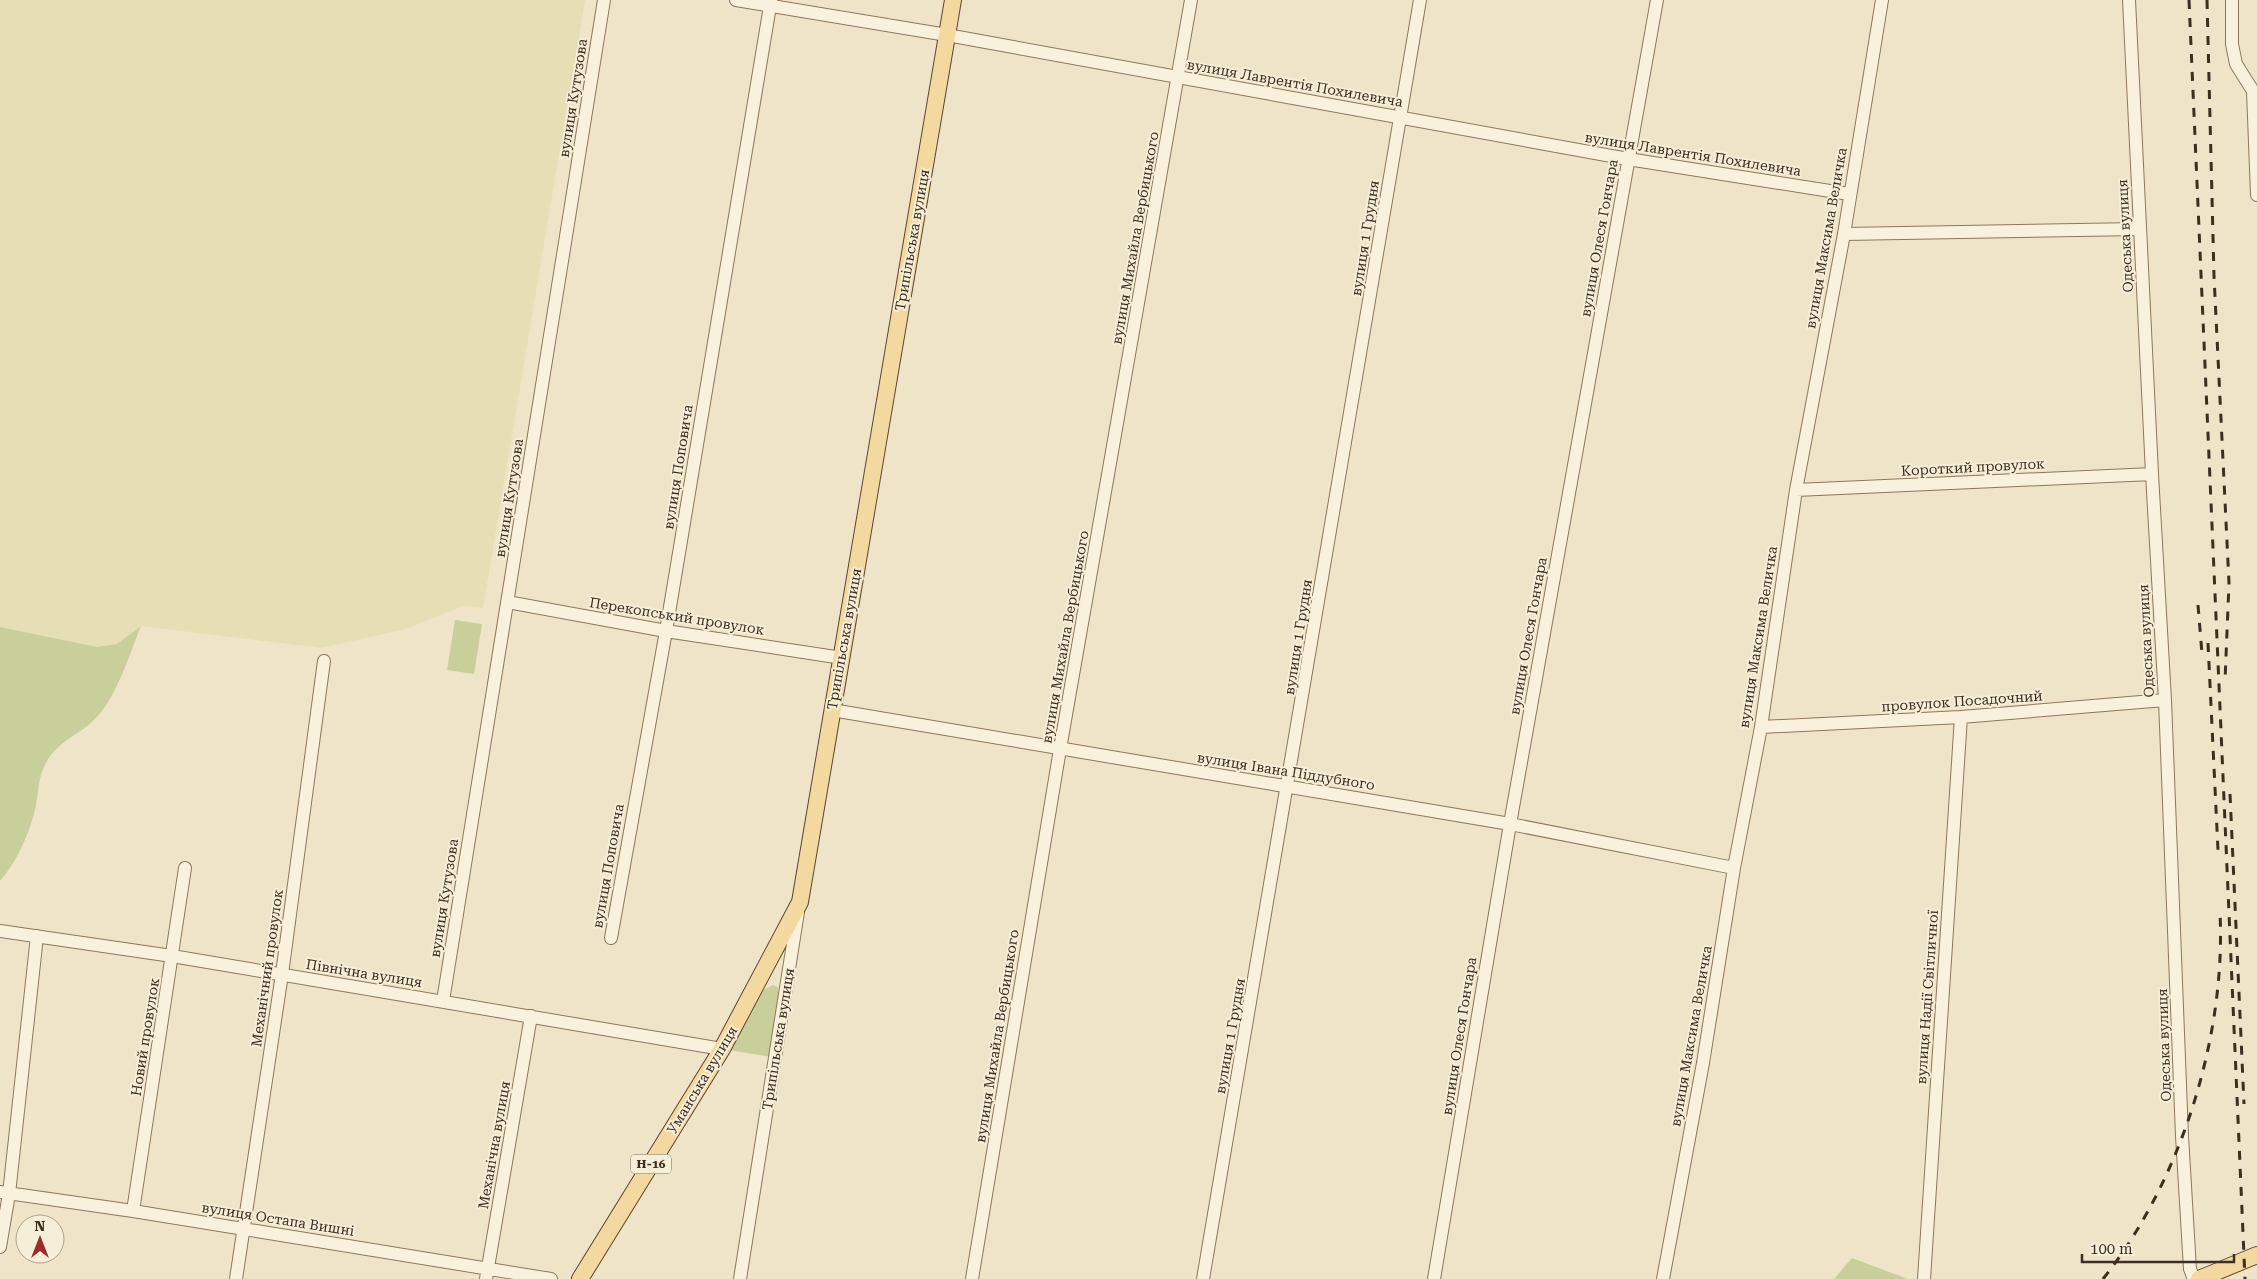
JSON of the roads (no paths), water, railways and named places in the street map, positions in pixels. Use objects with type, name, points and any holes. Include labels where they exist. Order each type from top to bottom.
[{"type":"main road","name":"Трипільська вулиця","points":[[800,902],[953,0]]},
{"type":"main road","name":"Уманська вулиця","points":[[580,1279],[722,1049],[800,902]]},
{"type":"main road","points":[[2199,1279],[2257,1255]]},
{"type":"street","name":"вулиця Кутузова","points":[[443,1001],[604,0]]},
{"type":"street","name":"вулиця Лаврентія Похилевича","points":[[736,0],[770,2],[1628,160],[1849,194]]},
{"type":"street","name":"вулиця Михайла Вербицького","points":[[972,1279],[1060,749],[1179,78],[1191,0]]},
{"type":"street","name":"вулиця 1 Грудня","points":[[1203,1279],[1288,787],[1420,0]]},
{"type":"street","name":"вулиця Олеся Гончара","points":[[1434,1279],[1510,824],[1656,0]]},
{"type":"street","name":"вулиця Максима Величка","points":[[1663,1279],[1703,1063],[1734,868],[1761,727],[1796,490],[1844,234],[1882,0]]},
{"type":"street","name":"Одеська вулиця","points":[[2129,0],[2139,229],[2165,700],[2182,1136],[2190,1269],[2194,1279]]},
{"type":"street","points":[[2232,0],[2232,44],[2236,64],[2253,91],[2257,195]]},
{"type":"street","name":"вулиця Поповича","points":[[611,938],[666,631],[770,2]]},
{"type":"street","points":[[1844,234],[2139,229]]},
{"type":"street","name":"Короткий провулок","points":[[1796,490],[2152,474]]},
{"type":"street","name":"Перекопський провулок","points":[[507,602],[666,631],[842,658]]},
{"type":"street","name":"Механічний провулок","points":[[236,1279],[282,974],[324,661]]},
{"type":"street","name":"провулок Посадочний","points":[[1761,727],[1961,717],[2165,700]]},
{"type":"street","name":"вулиця Івана Піддубного","points":[[832,710],[1510,824],[1734,868]]},
{"type":"street","name":"вулиця Надії Світличної","points":[[1924,1279],[1961,717]]},
{"type":"street","name":"Новий провулок","points":[[133,1211],[185,868]]},
{"type":"street","name":"Трипільська вулиця","points":[[740,1279],[800,902]]},
{"type":"street","name":"Північна вулиця","points":[[0,930],[282,974],[722,1049]]},
{"type":"street","points":[[0,1247],[4,1193],[37,936]]},
{"type":"street","name":"Механічна вулиця","points":[[487,1274],[531,1016]]},
{"type":"street","name":"вулиця Остапа Вишні","points":[[4,1193],[244,1229],[487,1274],[551,1279]]},
{"type":"railway","points":[[2189,0],[2245,1279]]},
{"type":"railway","points":[[2207,0],[2214,276],[2229,583],[2225,681]]},
{"type":"railway","points":[[2198,605],[2202,654]]},
{"type":"railway","points":[[2208,643],[2218,850]]},
{"type":"railway","points":[[2230,794],[2244,1104]]},
{"type":"railway","points":[[2103,1279],[2131,1240],[2155,1198],[2176,1153],[2193,1106],[2206,1057],[2215,1009],[2220,960],[2220,913]]}]
